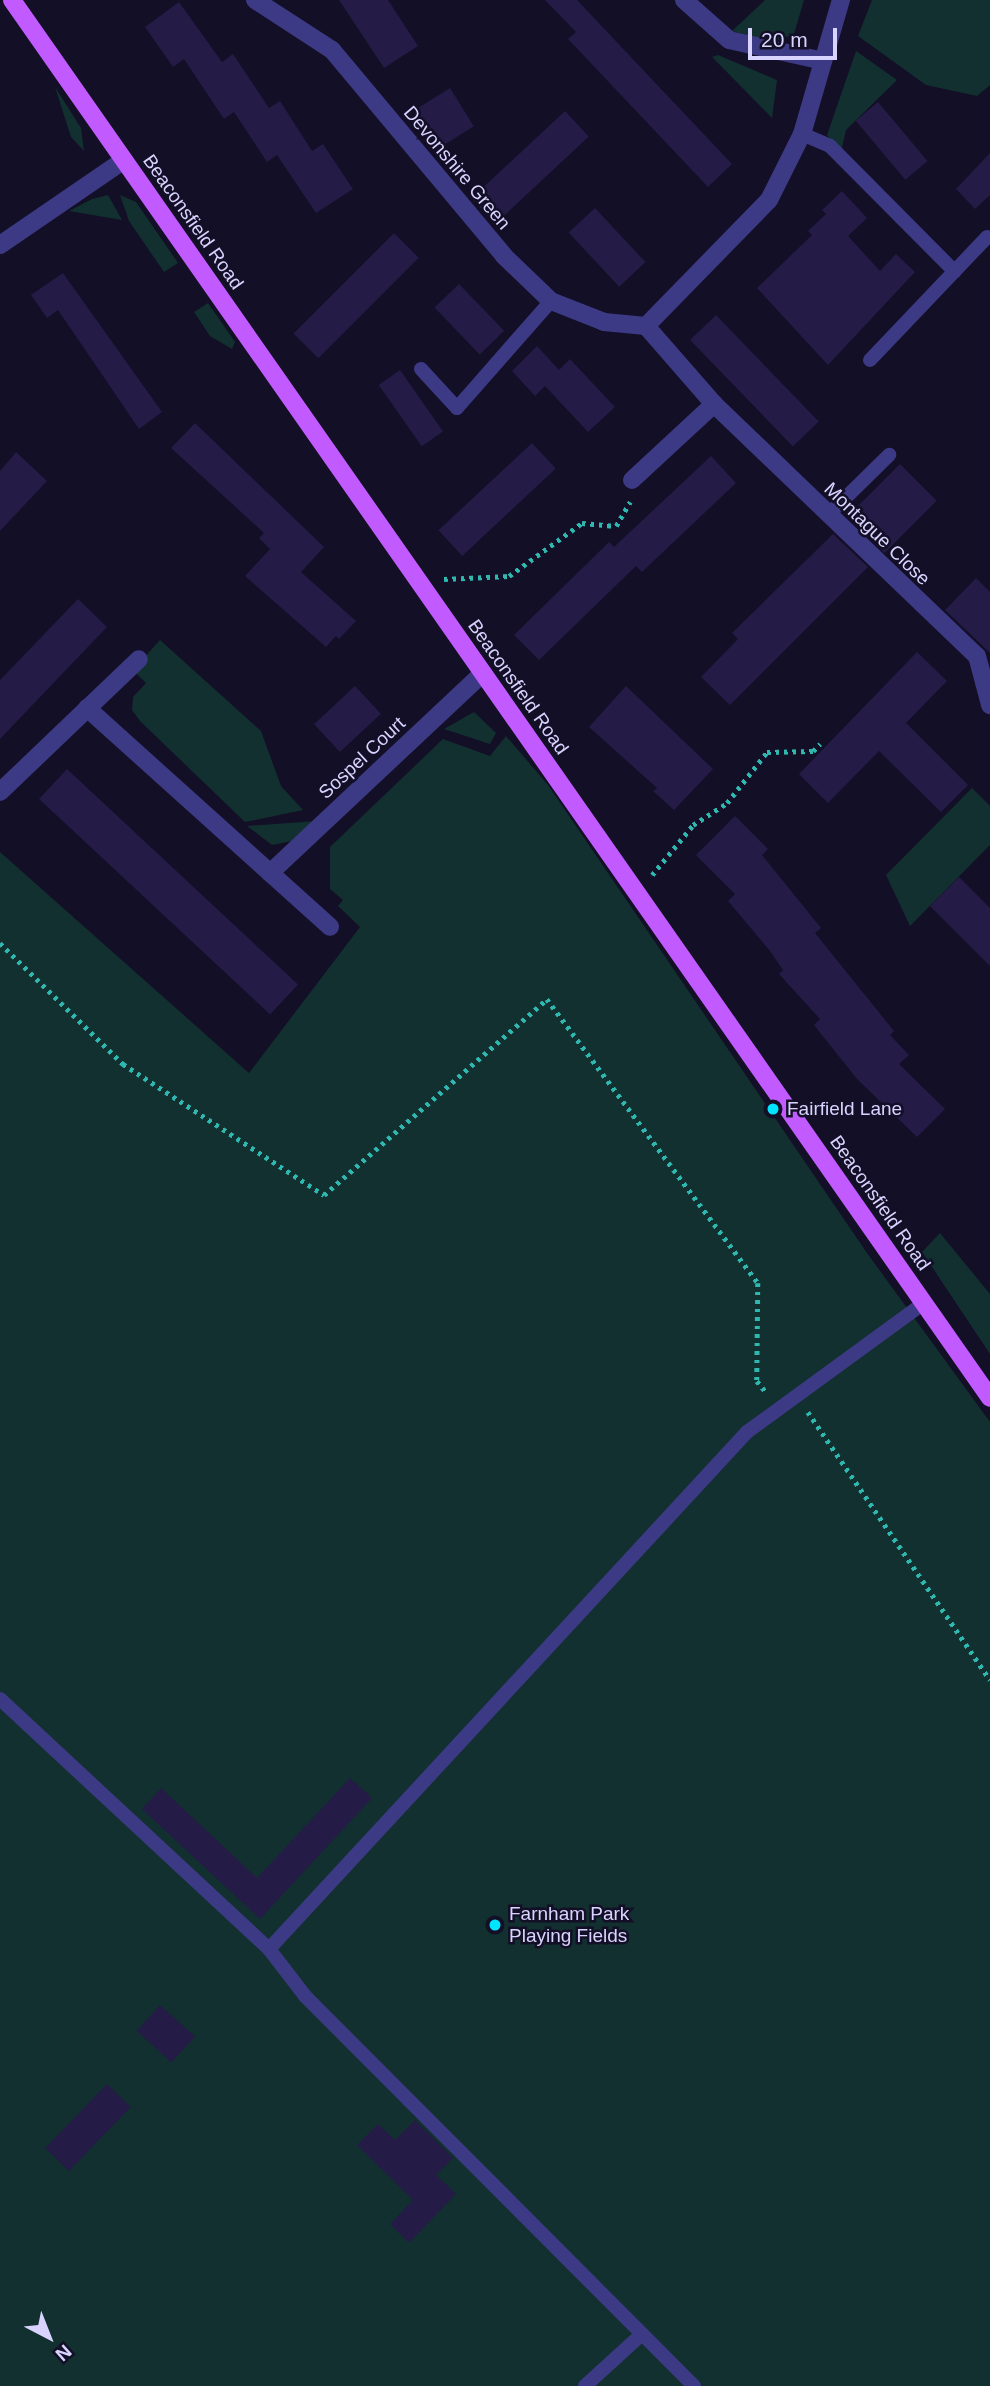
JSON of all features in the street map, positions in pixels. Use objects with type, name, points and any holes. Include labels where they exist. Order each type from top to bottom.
[{"type":"main road","name":"Beaconsfield Road","points":[[12,0],[990,1398]]},
{"type":"street","name":"Devonshire Green","points":[[255,0],[331,50],[504,256],[551,301],[604,322],[646,326]]},
{"type":"street","points":[[684,0],[729,40],[819,60]]},
{"type":"street","points":[[632,480],[714,404],[646,326],[769,200],[802,134],[819,60],[841,0]]},
{"type":"street","points":[[0,245],[124,160]]},
{"type":"street","name":"Montague Close","points":[[714,404],[977,656],[990,705]]},
{"type":"street","points":[[0,792],[139,659]]},
{"type":"street","name":"Sospel Court","points":[[270,873],[483,673]]},
{"type":"street","points":[[87,708],[330,927]]},
{"type":"lane","points":[[802,134],[830,146],[954,272]]},
{"type":"lane","points":[[870,360],[987,237]]},
{"type":"lane","points":[[421,369],[457,408],[551,301]]},
{"type":"lane","points":[[828,515],[889,455]]},
{"type":"lane","points":[[270,1949],[747,1432],[925,1302]]},
{"type":"lane","points":[[0,1699],[270,1949],[305,1996],[694,2386]]},
{"type":"lane","points":[[585,2386],[642,2334]]},
{"type":"path","points":[[418,580],[509,576],[582,523],[616,526],[629,511],[632,480]]},
{"type":"path","points":[[636,894],[693,825],[727,803],[767,752],[813,751],[820,744]]},
{"type":"path","points":[[0,943],[123,1064],[324,1195],[547,999],[758,1283],[757,1381],[779,1408]]},
{"type":"path","points":[[797,1395],[990,1680]]},
{"type":"green space","points":[[765,0],[804,0],[794,34],[774,42],[732,31]]},
{"type":"green space","points":[[872,0],[990,0],[990,85],[977,96],[926,85],[858,36]]},
{"type":"green space","points":[[856,51],[897,80],[846,130],[841,152],[827,135]]},
{"type":"green space","points":[[718,55],[777,80],[772,118],[712,57]]},
{"type":"green space","points":[[55,87],[81,128],[84,151],[71,137]]},
{"type":"green space","points":[[108,195],[122,220],[69,211],[92,199]]},
{"type":"green space","points":[[120,195],[136,202],[178,263],[164,272],[129,221]]},
{"type":"green space","points":[[208,303],[235,342],[232,349],[210,336],[194,312]]},
{"type":"green space","points":[[160,640],[261,731],[281,786],[303,810],[245,822],[140,721],[132,710],[133,697],[146,683],[133,670]]},
{"type":"green space","points":[[474,712],[496,733],[490,744],[444,729]]},
{"type":"green space","name":"Farnham Park Playing Fields","points":[[506,736],[548,785],[867,1253],[990,1422],[990,2386],[0,2386],[0,852],[249,1073],[360,927],[338,906],[343,900],[330,889],[330,847],[443,739],[490,756]]},
{"type":"green space","points":[[972,788],[990,806],[990,845],[910,926],[886,875]]},
{"type":"green space","points":[[317,821],[292,841],[272,845],[247,826]]},
{"type":"green space","points":[[940,1233],[990,1294],[990,1354],[922,1252]]},
{"type":"building","points":[[339,0],[388,0],[418,46],[384,68]]},
{"type":"building","points":[[545,0],[577,0],[732,164],[708,187],[568,39],[576,32]]},
{"type":"building","points":[[179,2],[222,62],[233,54],[269,108],[280,101],[312,151],[323,144],[353,189],[316,213],[277,155],[267,162],[234,112],[224,119],[184,59],[173,67],[145,27]]},
{"type":"building","points":[[450,88],[474,126],[438,148],[414,110]]},
{"type":"building","points":[[878,102],[927,161],[905,180],[856,121]]},
{"type":"building","points":[[565,111],[589,137],[495,224],[471,198]]},
{"type":"building","points":[[990,153],[990,195],[975,209],[956,189]]},
{"type":"building","points":[[842,191],[867,218],[848,236],[880,271],[896,254],[915,272],[828,365],[757,288],[812,235],[808,231],[826,214],[822,210]]},
{"type":"building","points":[[595,208],[645,262],[619,287],[569,233]]},
{"type":"building","points":[[394,233],[419,258],[318,358],[294,333]]},
{"type":"building","points":[[63,273],[162,412],[139,429],[58,310],[47,318],[31,295]]},
{"type":"building","points":[[459,284],[504,331],[480,354],[435,308]]},
{"type":"building","points":[[716,315],[819,421],[793,446],[690,340]]},
{"type":"building","points":[[537,346],[559,370],[570,359],[615,407],[588,432],[545,386],[535,396],[512,371]]},
{"type":"building","points":[[400,370],[443,431],[422,446],[379,385]]},
{"type":"building","points":[[195,423],[324,547],[301,572],[356,621],[339,639],[336,636],[326,647],[245,576],[270,549],[259,538],[264,533],[171,448]]},
{"type":"building","points":[[532,443],[556,469],[462,556],[438,530]]},
{"type":"building","points":[[16,452],[47,481],[0,531],[0,471]]},
{"type":"building","points":[[711,456],[736,483],[642,572],[636,566],[539,660],[514,635],[609,542],[614,547]]},
{"type":"building","points":[[900,464],[937,501],[884,553],[848,516]]},
{"type":"building","points":[[833,534],[868,567],[730,705],[701,677],[738,639],[732,633]]},
{"type":"building","points":[[976,578],[990,592],[990,653],[945,610]]},
{"type":"building","points":[[78,599],[107,627],[0,739],[0,680]]},
{"type":"building","points":[[917,652],[947,681],[906,723],[968,785],[941,812],[879,751],[828,803],[799,774]]},
{"type":"building","points":[[355,686],[381,714],[340,752],[314,724]]},
{"type":"building","points":[[626,686],[713,769],[674,810],[653,791],[657,788],[589,727]]},
{"type":"building","points":[[67,769],[298,985],[270,1014],[39,799]]},
{"type":"building","points":[[735,816],[768,849],[762,855],[821,928],[815,933],[894,1031],[890,1035],[909,1055],[899,1064],[945,1109],[917,1137],[857,1079],[814,1025],[820,1019],[779,974],[783,970],[770,951],[728,901],[735,894],[696,855]]},
{"type":"building","points":[[959,877],[990,908],[990,966],[930,906]]},
{"type":"building","points":[[350,1778],[372,1798],[260,1919],[142,1809],[161,1788],[257,1878]]},
{"type":"building","points":[[160,2005],[195,2036],[172,2062],[137,2031]]},
{"type":"building","points":[[107,2084],[131,2107],[69,2171],[45,2148]]},
{"type":"building","points":[[415,2120],[453,2158],[436,2175],[456,2194],[409,2243],[390,2224],[413,2200],[357,2145],[378,2124],[395,2140]]},
{"type":"place","name":"Fairfield Lane","points":[[773,1109]]},
{"type":"place","name":"Farnham Park Playing Fields","points":[[495,1925]]}]
